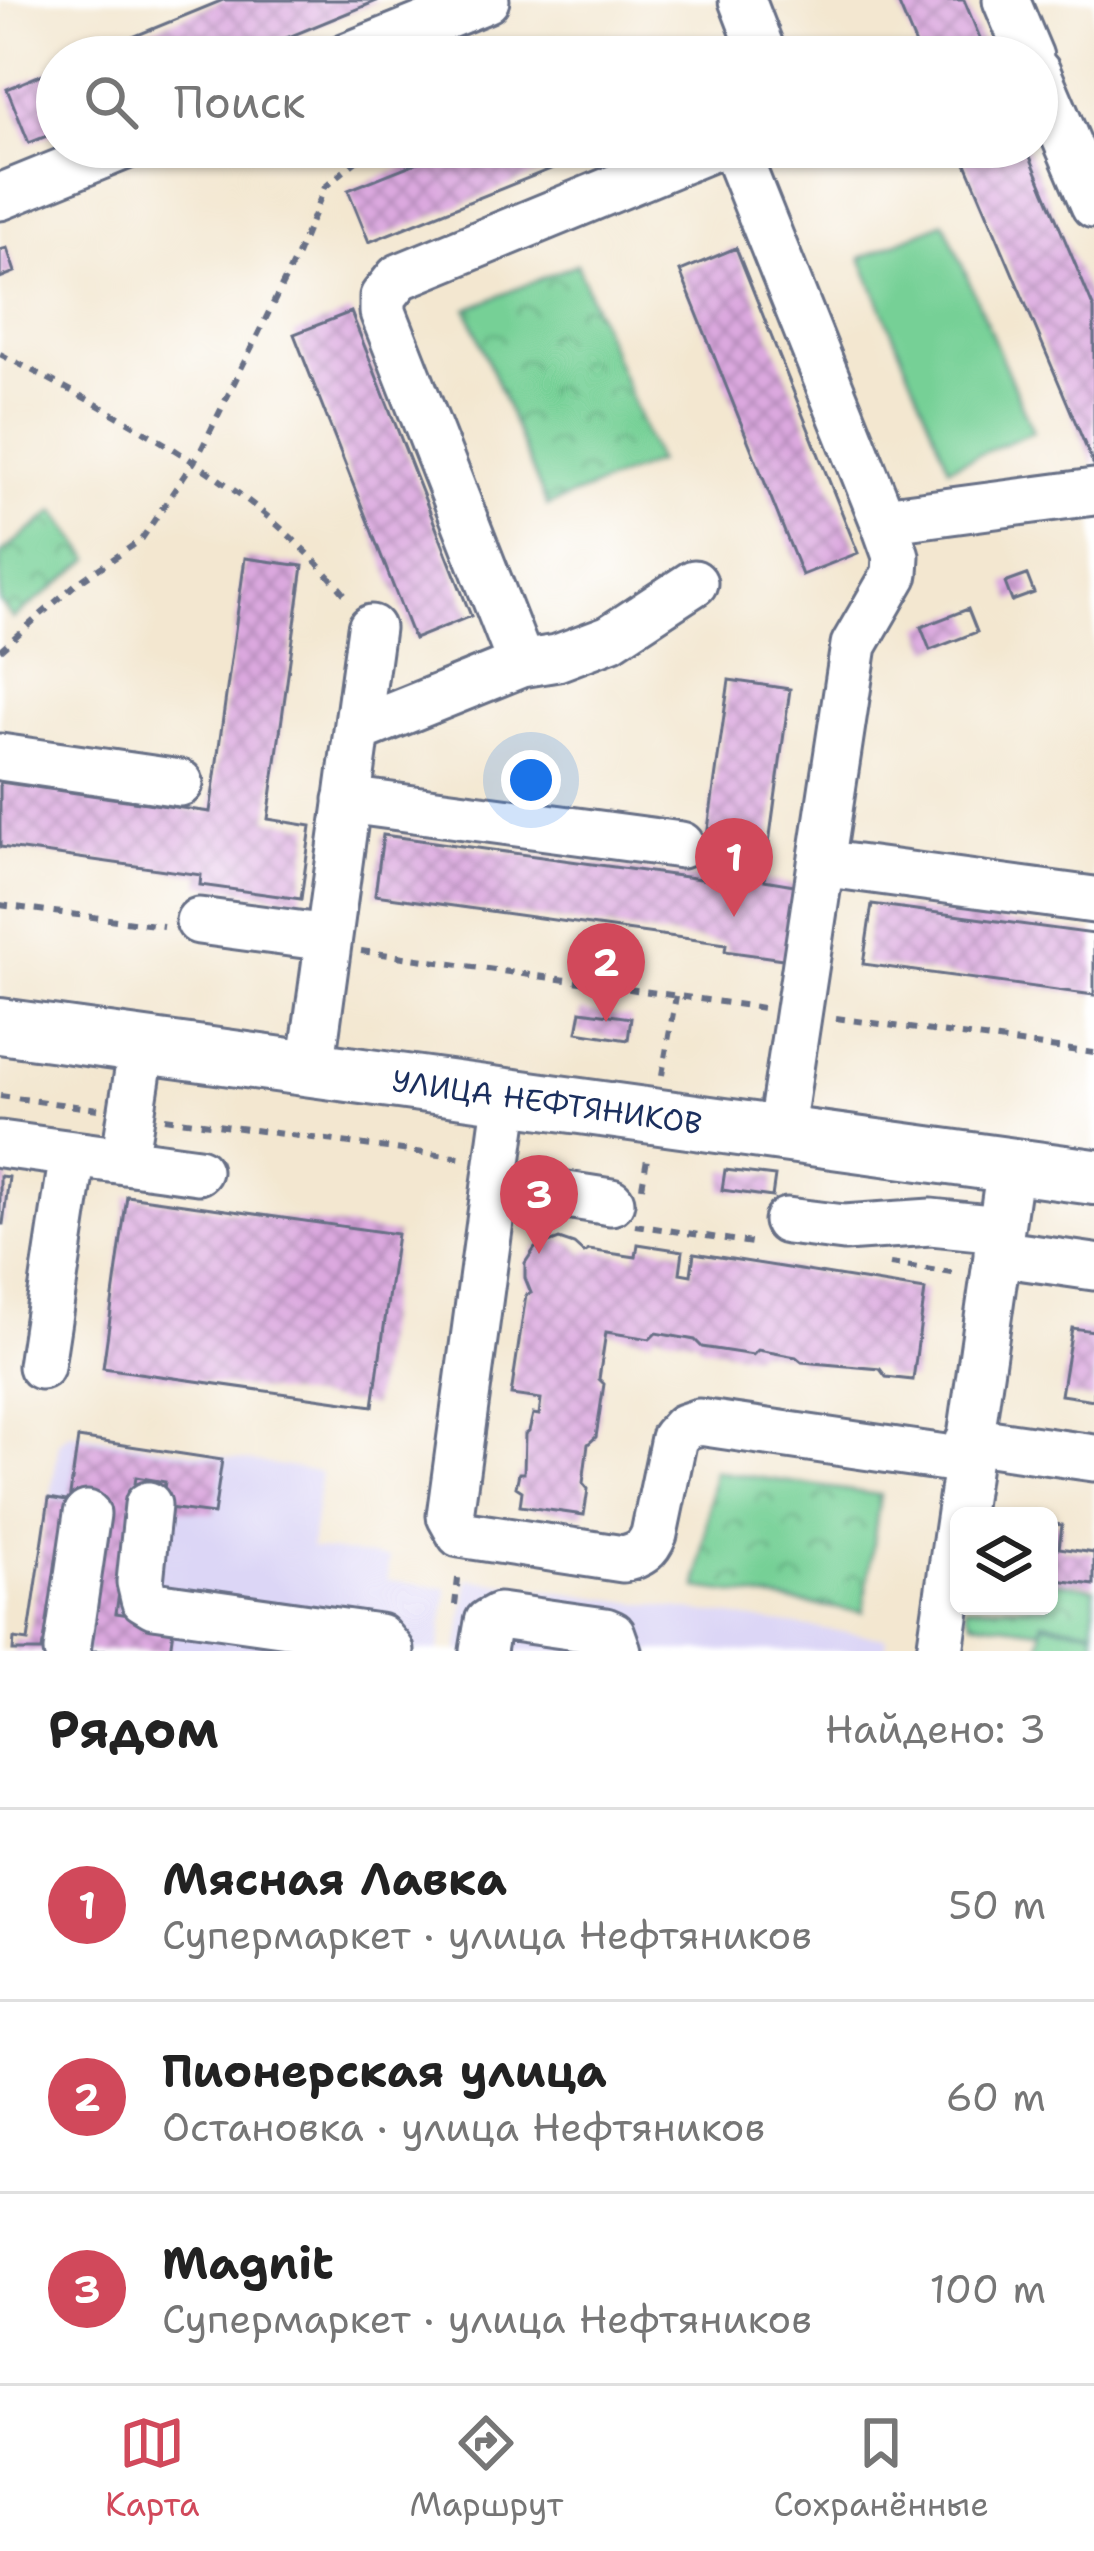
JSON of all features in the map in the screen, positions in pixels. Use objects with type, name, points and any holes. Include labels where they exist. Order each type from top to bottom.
[{"type":"main road","name":"УЛИЦА НЕФТЯНИКОВ","points":[[0,1026],[1094,1177]]},
{"type":"lane","points":[[397,36],[486,0]]},
{"type":"lane","points":[[742,0],[756,36]]},
{"type":"lane","points":[[1006,0],[1021,36]]},
{"type":"lane","points":[[1058,122],[1094,205]]},
{"type":"lane","points":[[0,197],[71,168]]},
{"type":"lane","points":[[521,664],[382,312],[383,297],[399,277],[664,168]]},
{"type":"lane","points":[[742,168],[896,556],[895,574],[854,645],[780,1135]]},
{"type":"lane","points":[[883,520],[1094,492]]},
{"type":"lane","points":[[357,730],[521,664],[556,658],[610,638],[694,583]]},
{"type":"lane","points":[[311,1069],[370,628]]},
{"type":"lane","points":[[0,758],[180,782]]},
{"type":"lane","points":[[347,800],[681,845]]},
{"type":"lane","points":[[821,863],[1094,899]]},
{"type":"lane","points":[[181,923],[328,942]]},
{"type":"lane","points":[[124,1161],[142,1046]]},
{"type":"lane","points":[[507,1096],[451,1516],[460,1534],[623,1559],[638,1556],[649,1547],[654,1534],[674,1438],[684,1427],[699,1423],[1094,1458]]},
{"type":"lane","points":[[0,1144],[198,1171]]},
{"type":"lane","points":[[41,1366],[73,1154]]},
{"type":"lane","points":[[940,1651],[1010,1166]]},
{"type":"lane","points":[[496,1184],[611,1202]]},
{"type":"lane","points":[[788,1221],[844,1228],[931,1222],[1094,1267]]},
{"type":"lane","points":[[148,1505],[140,1582],[144,1599],[154,1605],[379,1637],[391,1651]]},
{"type":"lane","points":[[67,1651],[86,1514]]},
{"type":"lane","points":[[510,1543],[491,1634],[605,1631],[612,1634],[618,1651]]},
{"type":"path","points":[[0,650],[76,584],[141,539],[194,461],[326,187],[348,168]]},
{"type":"path","points":[[0,353],[194,461],[269,517],[322,565],[370,628]]},
{"type":"path","points":[[0,905],[181,923]]},
{"type":"path","points":[[328,942],[1094,1053]]},
{"type":"shaded area","points":[[70,1433],[321,1472],[311,1548],[389,1558],[387,1580],[447,1588],[439,1651],[13,1651],[14,1639],[29,1640],[59,1442]]},
{"type":"shaded area","points":[[468,1579],[887,1638],[885,1651],[458,1651]]},
{"type":"green space","points":[[944,222],[1033,432],[949,467],[861,258]]},
{"type":"green space","points":[[577,264],[657,462],[547,506],[467,309]]},
{"type":"green space","points":[[55,511],[91,559],[13,619],[0,602],[0,554]]},
{"type":"green space","points":[[714,1471],[880,1495],[863,1612],[697,1588]]},
{"type":"green space","points":[[1058,1582],[1094,1588],[1094,1629],[1042,1622],[1040,1630],[972,1621],[968,1615],[1058,1615]]},
{"type":"green space","points":[[1043,1624],[1094,1630],[1094,1651],[1039,1651]]},
{"type":"building","points":[[223,0],[379,0],[291,36],[135,36]]},
{"type":"building","points":[[897,0],[964,0],[979,36],[912,36]]},
{"type":"building","points":[[36,77],[36,140],[29,143],[7,89]]},
{"type":"building","points":[[403,168],[553,168],[369,242],[348,190]]},
{"type":"building","points":[[968,168],[1035,168],[1094,309],[1094,466]]},
{"type":"building","points":[[7,248],[15,272],[0,278],[0,250]]},
{"type":"building","points":[[736,248],[858,553],[802,575],[680,271]]},
{"type":"building","points":[[351,312],[471,616],[414,639],[294,334]]},
{"type":"building","points":[[245,558],[303,566],[268,819],[311,826],[301,899],[200,885],[201,875],[0,847],[0,782],[210,812]]},
{"type":"building","points":[[1027,575],[1034,593],[1012,601],[1005,583]]},
{"type":"building","points":[[968,609],[977,632],[930,650],[921,627]]},
{"type":"building","points":[[729,680],[790,689],[764,880],[800,886],[790,960],[725,951],[726,944],[375,895],[383,835],[708,880],[709,873],[702,872]]},
{"type":"building","points":[[872,904],[1094,934],[1094,995],[863,964]]},
{"type":"building","points":[[581,1011],[631,1018],[628,1040],[577,1032]]},
{"type":"building","points":[[725,1170],[775,1176],[772,1197],[722,1190]]},
{"type":"building","points":[[0,1176],[9,1177],[3,1224],[0,1224]]},
{"type":"building","points":[[127,1196],[397,1234],[373,1406],[103,1368]]},
{"type":"building","points":[[559,1239],[584,1253],[636,1257],[638,1244],[683,1251],[680,1273],[691,1275],[694,1253],[925,1290],[913,1380],[886,1377],[880,1369],[802,1362],[758,1350],[753,1355],[702,1347],[695,1340],[656,1333],[650,1339],[606,1332],[596,1437],[588,1444],[583,1483],[588,1489],[584,1515],[520,1506],[522,1491],[516,1487],[519,1473],[524,1473],[525,1434],[533,1414],[539,1415],[541,1399],[511,1395],[526,1295],[531,1293],[525,1263],[535,1248]]},
{"type":"building","points":[[1072,1328],[1094,1331],[1094,1400],[1061,1395]]},
{"type":"building","points":[[78,1438],[222,1460],[214,1514],[161,1507],[165,1482],[136,1477],[116,1613],[174,1622],[170,1651],[87,1651],[101,1499],[70,1495]]},
{"type":"building","points":[[49,1498],[78,1503],[57,1646],[13,1651],[14,1639],[28,1641]]},
{"type":"building","points":[[1058,1524],[1062,1525],[1059,1548],[1094,1553],[1094,1585],[1058,1580]]},
{"type":"place","name":"Мясная Лавка","points":[[734,917]]},
{"type":"place","name":"Пионерская улица","points":[[606,1022]]},
{"type":"place","name":"Magnit","points":[[539,1254]]}]
